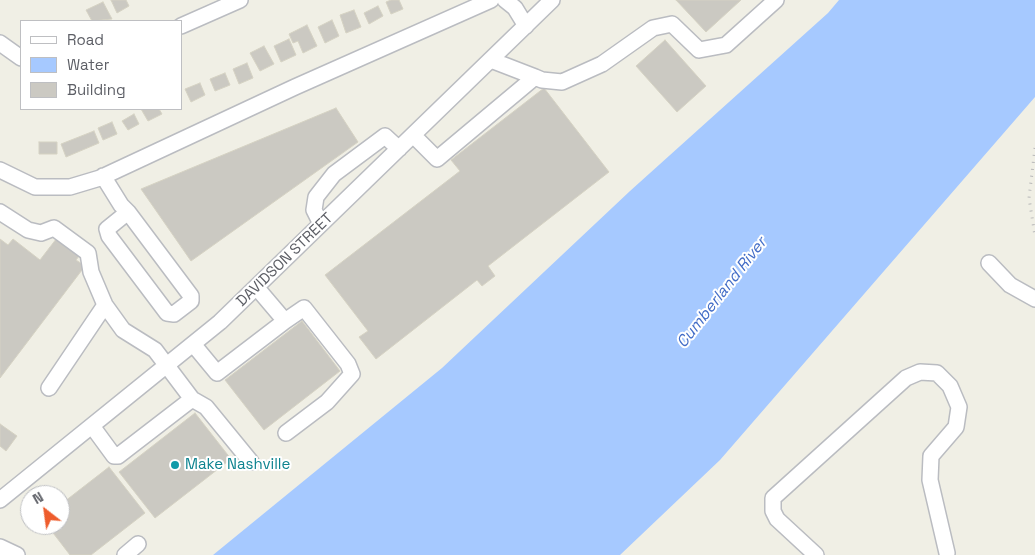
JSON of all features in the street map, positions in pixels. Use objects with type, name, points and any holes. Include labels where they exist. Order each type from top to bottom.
[{"type":"street","points":[[182,26],[240,0]]},
{"type":"street","points":[[0,170],[35,187],[70,187],[103,176],[295,87],[491,0]]},
{"type":"street","points":[[505,0],[515,8],[526,26]]},
{"type":"street","name":"DAVIDSON STREET","points":[[0,500],[220,322],[552,0]]},
{"type":"street","points":[[491,60],[542,80],[562,82],[602,64],[653,28],[672,24],[700,50],[726,44],[776,0]]},
{"type":"street","points":[[0,43],[20,57]]},
{"type":"street","points":[[413,135],[437,159],[535,77]]},
{"type":"street","points":[[321,224],[314,210],[316,197],[334,174],[385,136],[399,149]]},
{"type":"street","points":[[103,176],[121,206],[128,212],[191,296],[191,301],[174,314],[167,314],[109,236],[107,229],[128,212]]},
{"type":"street","points":[[0,212],[28,230],[41,233],[54,228],[88,253],[91,272],[105,305],[122,330],[155,350],[192,399],[206,407],[251,462]]},
{"type":"street","points":[[989,263],[1010,285],[1035,299]]},
{"type":"street","points":[[257,288],[285,321]]},
{"type":"street","points":[[50,388],[105,305]]},
{"type":"street","points":[[193,344],[217,374],[304,308],[348,364],[352,374],[326,402],[286,433]]},
{"type":"street","points":[[816,555],[776,519],[773,511],[773,498],[906,378],[920,372],[937,373],[950,386],[959,407],[956,428],[932,456],[930,480],[947,554]]},
{"type":"street","points":[[92,426],[114,456],[118,456],[192,399]]},
{"type":"street","points":[[125,555],[138,544]]},
{"type":"street","points":[[0,547],[17,555]]},
{"type":"water","name":"Cumberland River","points":[[839,0],[1035,0],[1035,97],[720,460],[620,555],[213,555],[442,368],[630,191],[828,13]]},
{"type":"building","points":[[111,0],[126,0],[129,6],[117,13]]},
{"type":"building","points":[[399,0],[403,9],[391,14],[386,2]]},
{"type":"building","points":[[676,0],[741,0],[706,32]]},
{"type":"building","points":[[103,2],[112,19],[91,20],[86,10]]},
{"type":"building","points":[[378,6],[383,16],[369,24],[364,13]]},
{"type":"building","points":[[354,10],[361,27],[346,33],[340,15]]},
{"type":"building","points":[[332,20],[339,36],[325,43],[318,27]]},
{"type":"building","points":[[307,25],[317,46],[303,53],[298,41],[293,43],[289,34]]},
{"type":"building","points":[[289,39],[296,55],[281,62],[274,46]]},
{"type":"building","points":[[665,40],[706,86],[677,112],[636,66]]},
{"type":"building","points":[[264,46],[274,64],[260,71],[250,53]]},
{"type":"building","points":[[247,63],[253,78],[239,84],[233,69]]},
{"type":"building","points":[[225,73],[230,85],[215,91],[210,79]]},
{"type":"building","points":[[200,83],[205,95],[191,102],[185,89]]},
{"type":"building","points":[[544,88],[609,172],[488,266],[495,276],[482,286],[477,280],[376,359],[359,337],[368,331],[325,275],[460,171],[451,160]]},
{"type":"building","points":[[336,108],[358,142],[191,261],[141,189]]},
{"type":"building","points":[[142,110],[160,110],[162,114],[148,121]]},
{"type":"building","points":[[134,114],[139,124],[128,130],[122,121]]},
{"type":"building","points":[[112,122],[117,134],[103,140],[98,128]]},
{"type":"building","points":[[94,131],[99,143],[66,157],[61,144]]},
{"type":"building","points":[[39,142],[57,142],[57,154],[39,154]]},
{"type":"building","points":[[60,234],[83,251],[76,260],[85,266],[0,378],[0,239],[8,245],[13,239],[40,260]]},
{"type":"building","points":[[302,321],[340,371],[264,430],[225,380]]},
{"type":"building","name":"Make Nashville","points":[[195,413],[231,459],[155,518],[119,472]]},
{"type":"building","points":[[0,424],[17,436],[6,451],[0,446]]},
{"type":"building","points":[[109,467],[145,513],[91,555],[70,555],[55,535],[70,535],[70,497]]},
{"type":"railway","points":[[1035,148],[1029,198],[1035,236]]},
{"type":"place","name":"Make Nashville","points":[[175,465]]}]
